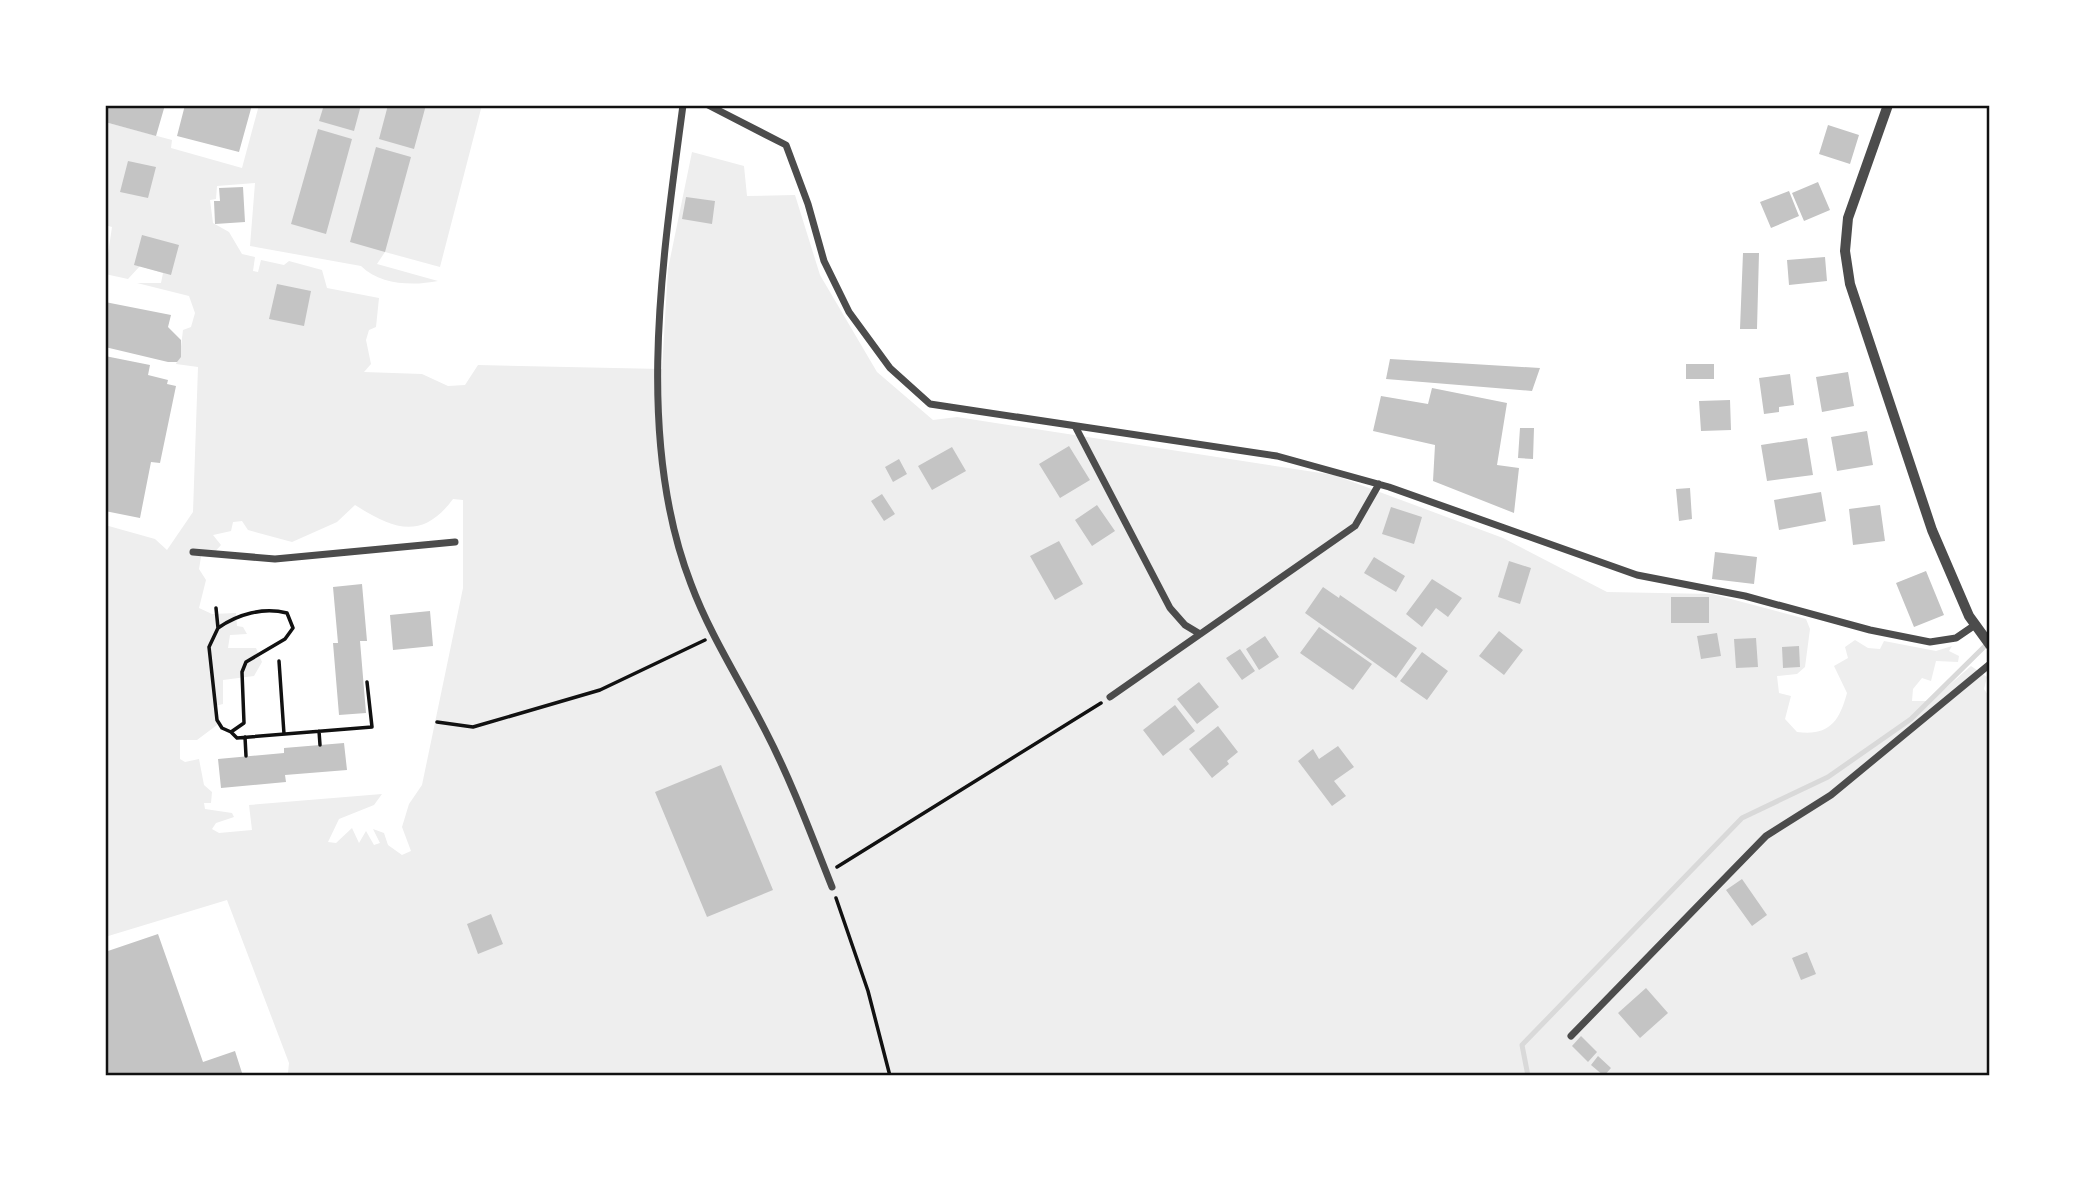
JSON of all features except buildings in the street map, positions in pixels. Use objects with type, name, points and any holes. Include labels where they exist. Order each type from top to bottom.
[{"type":"street","points":[[682,105],[662,265],[658,352],[659,416],[669,502],[680,551],[713,636],[766,731],[832,887]]},
{"type":"street","points":[[708,105],[786,145],[808,204],[824,261],[849,312],[890,368],[930,404],[1277,456],[1379,484],[1637,575],[1745,596],[1870,630],[1930,642],[1956,638],[1978,629]]},
{"type":"street","points":[[1888,105],[1848,218],[1845,251],[1850,284],[1932,530],[1978,629],[1990,645]]},
{"type":"street","points":[[1074,426],[1153,570],[1170,608],[1185,625],[1200,634]]},
{"type":"street","points":[[1110,697],[1355,526],[1379,484]]},
{"type":"street","points":[[193,552],[275,559],[455,541]]},
{"type":"street","points":[[1571,1036],[1766,835],[1831,795],[1990,664]]},
{"type":"path","points":[[216,608],[218,628],[209,647],[217,720],[222,728],[237,738],[372,727],[367,682]]},
{"type":"path","points":[[218,628],[241,615],[277,611],[287,613],[293,628],[285,639],[246,662],[242,672],[244,723],[231,732]]},
{"type":"path","points":[[437,722],[473,727],[600,690],[713,636]]},
{"type":"path","points":[[279,661],[284,734]]},
{"type":"path","points":[[827,873],[1110,697]]},
{"type":"path","points":[[319,731],[320,745]]},
{"type":"path","points":[[245,737],[246,756]]},
{"type":"path","points":[[832,887],[868,991],[890,1076]]},
{"type":"shaded area","points":[[259,105],[482,105],[440,267],[385,252],[377,264],[438,281],[397,282],[378,277],[361,266],[250,246],[255,183],[217,186],[216,199],[210,200],[213,223],[229,232],[242,254],[255,257],[253,271],[258,272],[261,260],[284,265],[289,261],[322,270],[327,288],[379,298],[376,327],[369,330],[366,340],[371,364],[364,372],[422,374],[448,386],[465,385],[478,365],[662,369],[668,269],[692,152],[744,166],[747,196],[795,195],[820,275],[877,372],[933,420],[957,417],[1334,475],[1503,538],[1607,592],[1712,594],[1806,619],[1810,629],[1805,667],[1797,674],[1777,676],[1779,693],[1791,696],[1785,719],[1797,732],[1817,732],[1836,720],[1847,693],[1834,666],[1848,658],[1845,647],[1855,640],[1868,648],[1880,649],[1884,641],[1936,651],[1952,646],[1949,651],[1959,656],[1958,662],[1936,661],[1931,681],[1922,678],[1913,689],[1912,701],[1931,701],[1971,666],[1987,677],[1984,689],[1990,698],[1990,1076],[282,1076],[288,1073],[289,1063],[227,900],[105,937],[105,525],[155,539],[167,550],[193,512],[198,367],[176,364],[180,355],[183,330],[191,327],[195,313],[189,296],[137,283],[161,283],[163,273],[140,266],[128,279],[105,274],[112,227],[105,225],[105,122],[172,140],[171,148],[242,168]],"holes":[[[453,499],[463,500],[463,588],[422,785],[409,804],[402,827],[411,851],[402,855],[388,845],[384,833],[373,829],[380,843],[374,845],[366,831],[359,843],[352,828],[336,843],[328,842],[339,819],[374,805],[382,794],[249,805],[252,830],[219,833],[212,829],[216,823],[234,817],[232,813],[205,809],[204,803],[211,803],[212,792],[204,785],[199,759],[185,762],[180,759],[180,740],[197,740],[217,725],[215,706],[223,704],[223,680],[254,676],[262,662],[256,648],[228,648],[230,635],[247,634],[243,627],[237,626],[236,613],[212,614],[199,608],[206,580],[199,569],[202,551],[212,555],[221,545],[213,535],[231,531],[233,522],[242,521],[248,530],[292,542],[337,522],[355,505],[395,525],[418,526],[430,521]]]},
{"type":"waterway","points":[[1528,1076],[1522,1045],[1742,818],[1828,777],[1911,719],[1988,643]]}]
